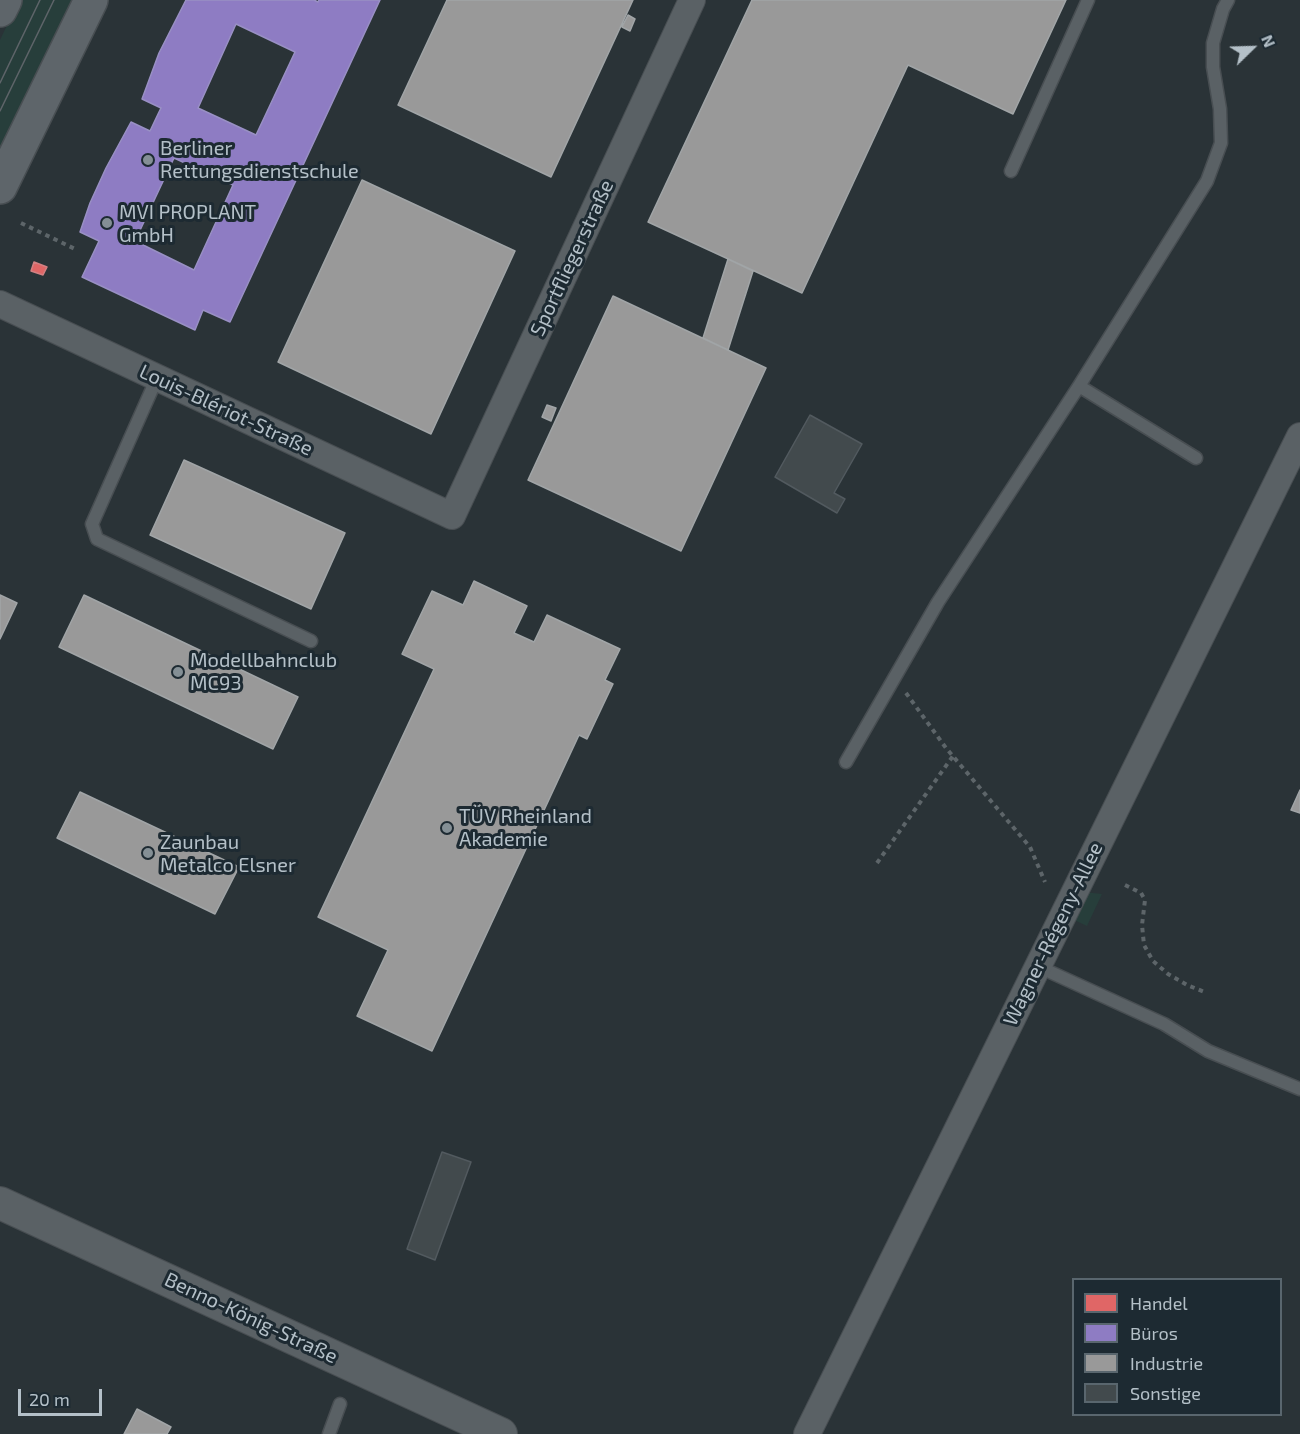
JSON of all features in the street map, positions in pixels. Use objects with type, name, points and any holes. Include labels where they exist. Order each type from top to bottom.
[{"type":"main road","points":[[0,10],[5,0]]},
{"type":"main road","points":[[0,187],[91,0]]},
{"type":"street","name":"Sportfliegerstraße","points":[[452,516],[692,0]]},
{"type":"street","name":"Louis-Blériot-Straße","points":[[0,304],[452,516]]},
{"type":"street","name":"Wagner-Régeny-Allee","points":[[807,1434],[1300,436]]},
{"type":"street","name":"Benno-König-Straße","points":[[0,1203],[501,1434]]},
{"type":"lane","points":[[1011,171],[1088,0]]},
{"type":"lane","points":[[846,762],[938,602],[1079,386],[1207,181],[1221,143],[1220,109],[1213,67],[1213,43],[1228,0]]},
{"type":"lane","points":[[157,378],[92,524],[97,539],[310,641]]},
{"type":"lane","points":[[1079,386],[1196,458]]},
{"type":"lane","points":[[1037,966],[1164,1024],[1208,1051],[1300,1089]]},
{"type":"lane","points":[[329,1434],[340,1404]]},
{"type":"path","points":[[21,223],[75,249]]},
{"type":"path","points":[[895,675],[953,756],[1030,848],[1045,882]]},
{"type":"path","points":[[876,863],[953,756]]},
{"type":"path","points":[[1125,885],[1141,893],[1145,900],[1142,925],[1144,945],[1153,961],[1186,985],[1207,993]]},
{"type":"green space","points":[[19,0],[75,0],[0,153],[0,40]]},
{"type":"green space","points":[[1084,892],[1102,894],[1087,926],[1070,918]]},
{"type":"building: Handel","points":[[34,262],[47,267],[43,275],[31,271]]},
{"type":"building: Büros","points":[[186,0],[314,0],[318,2],[319,0],[380,0],[230,322],[203,310],[195,330],[82,277],[99,241],[80,232],[106,168],[131,122],[150,131],[161,108],[142,99],[159,53]],"holes":[[[236,24],[295,52],[256,135],[198,108]],[[174,158],[233,185],[194,270],[135,241]]]},
{"type":"building: Industrie","points":[[447,0],[633,0],[551,177],[398,105]]},
{"type":"building: Industrie","points":[[752,0],[1066,0],[1013,114],[908,65],[802,293],[648,222]]},
{"type":"building: Industrie","points":[[628,15],[635,19],[630,31],[622,27]]},
{"type":"building: Industrie","points":[[362,180],[515,251],[431,434],[278,362]]},
{"type":"building: Industrie","points":[[728,259],[753,271],[728,350],[703,338]]},
{"type":"building: Industrie","points":[[613,296],[766,368],[681,551],[528,480]]},
{"type":"building: Industrie","points":[[547,405],[556,408],[551,421],[542,417]]},
{"type":"building: Industrie","points":[[184,460],[345,533],[311,609],[150,535]]},
{"type":"building: Industrie","name":"TÜV Rheinland Akademie","points":[[474,581],[527,606],[514,633],[534,642],[547,615],[620,649],[605,680],[613,684],[587,739],[579,735],[432,1051],[357,1016],[388,950],[318,917],[434,669],[402,654],[432,591],[463,605]]},
{"type":"building: Industrie","points":[[0,595],[17,603],[0,639]]},
{"type":"building: Industrie","name":"Modellbahnclub MC93","points":[[84,595],[298,697],[273,749],[59,647]]},
{"type":"building: Industrie","points":[[1300,790],[1300,813],[1291,810]]},
{"type":"building: Industrie","name":"Zaunbau Metalco Elsner","points":[[80,792],[239,867],[215,914],[57,838]]},
{"type":"building: Industrie","points":[[137,1409],[171,1427],[167,1434],[124,1434]]},
{"type":"building: Sonstige","points":[[810,415],[862,444],[834,493],[845,499],[837,513],[775,477]]},
{"type":"building: Sonstige","points":[[442,1152],[471,1162],[435,1260],[407,1249]]},
{"type":"tram line","points":[[0,83],[40,0]]},
{"type":"tram line","points":[[0,111],[54,0]]},
{"type":"place","name":"Berliner Rettungsdienstschule","points":[[148,160]]},
{"type":"place","name":"MVI PROPLANT GmbH","points":[[107,223]]},
{"type":"place","name":"Modellbahnclub MC93","points":[[178,672]]},
{"type":"place","name":"TÜV Rheinland Akademie","points":[[447,828]]},
{"type":"place","name":"Zaunbau Metalco Elsner","points":[[148,853]]}]
